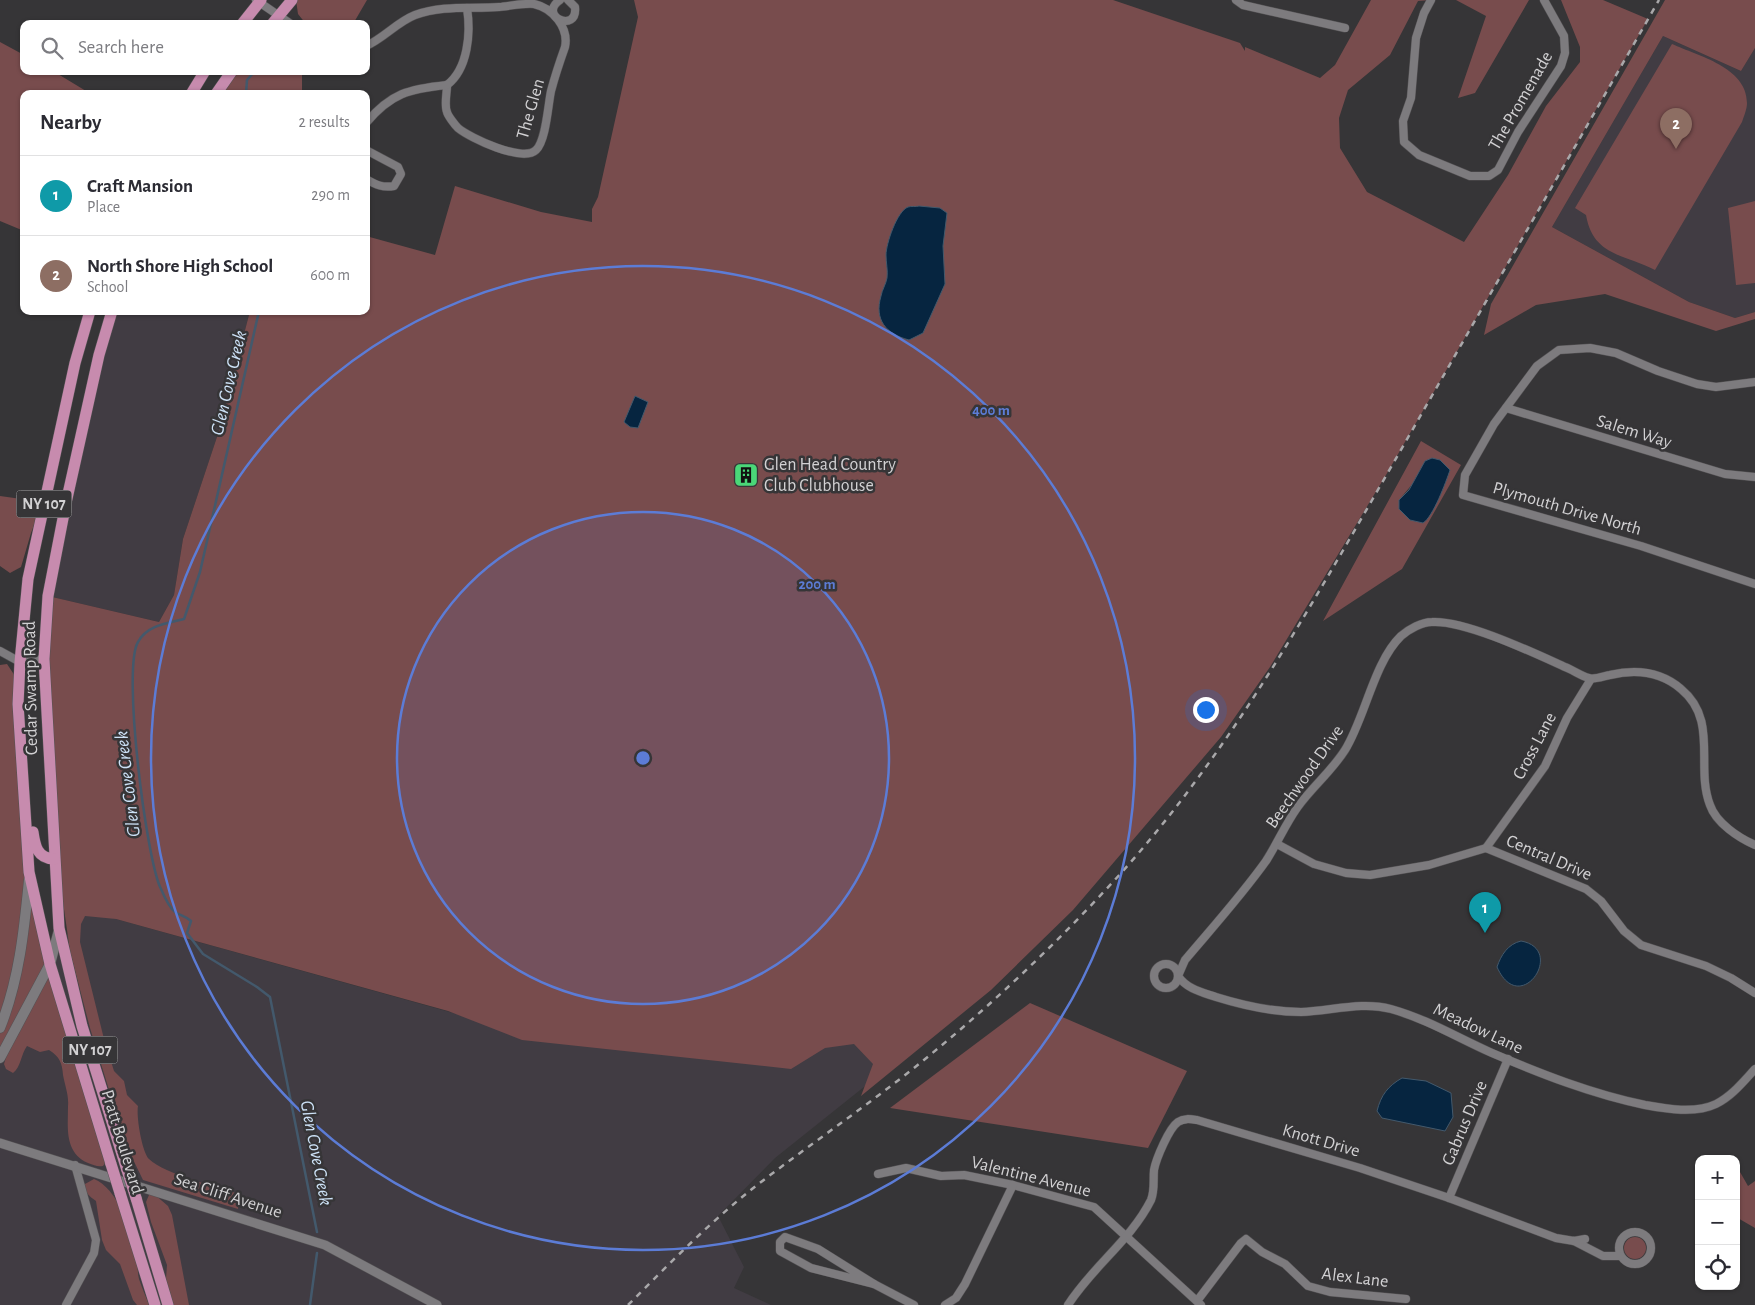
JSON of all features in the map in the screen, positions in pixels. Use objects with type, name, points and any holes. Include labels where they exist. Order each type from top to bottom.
[{"type":"main road","points":[[276,19],[292,0]]},
{"type":"main road","points":[[245,20],[259,1]]},
{"type":"main road","points":[[193,90],[203,75]]},
{"type":"main road","points":[[219,90],[229,75]]},
{"type":"main road","name":"Cedar Swamp Road","points":[[0,1028],[16,980],[23,942],[30,872],[18,704],[28,579],[68,398],[89,315]]},
{"type":"main road","name":"Cedar Swamp Road","points":[[0,1058],[50,964],[59,928],[44,658],[48,596],[88,402],[111,315]]},
{"type":"main road","points":[[68,398],[88,402]]},
{"type":"main road","points":[[21,759],[30,793],[35,846],[43,857],[54,859]]},
{"type":"main road","name":"Pratt Boulevard","points":[[30,872],[50,964],[155,1305]]},
{"type":"main road","name":"Pratt Boulevard","points":[[59,928],[82,1026],[168,1305]]},
{"type":"street","points":[[556,18],[553,8],[560,0]]},
{"type":"street","points":[[370,44],[381,39],[414,16],[442,9],[535,4],[556,18],[566,21],[573,17],[575,6],[568,0]]},
{"type":"street","points":[[1236,0],[1243,5],[1345,28]]},
{"type":"street","name":"The Promenade","points":[[1431,0],[1424,12],[1416,38],[1411,98],[1402,121],[1404,142],[1419,155],[1458,172],[1478,177],[1489,176],[1498,170],[1518,132],[1561,66],[1566,53],[1564,36],[1544,0]]},
{"type":"street","points":[[259,1],[276,19]]},
{"type":"street","points":[[370,118],[396,95],[423,87],[447,85],[458,72],[466,50],[469,29],[467,8]]},
{"type":"street","name":"The Glen","points":[[447,85],[447,112],[456,127],[484,142],[507,151],[524,155],[536,150],[542,138],[551,92],[566,40],[561,23],[556,18]]},
{"type":"street","points":[[370,152],[398,167],[401,174],[394,186],[377,186],[370,182]]},
{"type":"street","points":[[1506,408],[1537,366],[1559,350],[1567,348],[1590,348],[1616,353],[1658,371],[1697,384],[1716,387],[1755,382]]},
{"type":"street","name":"Salem Way","points":[[1506,408],[1725,474],[1755,477]]},
{"type":"street","name":"Plymouth Drive North","points":[[1506,408],[1465,475],[1463,495],[1641,546],[1755,584]]},
{"type":"street","name":"Beechwood Drive","points":[[1178,976],[1185,960],[1236,899],[1277,844],[1297,808],[1344,752],[1358,726],[1384,661],[1401,636],[1413,628],[1432,622],[1466,628],[1516,645],[1591,679]]},
{"type":"street","points":[[0,651],[20,662],[44,658]]},
{"type":"street","points":[[1591,679],[1638,671],[1663,678],[1681,689],[1694,705],[1702,723],[1710,806],[1728,828],[1755,846]]},
{"type":"street","name":"Cross Lane","points":[[1486,848],[1545,766],[1567,718],[1591,679]]},
{"type":"street","name":"Central Drive","points":[[1277,844],[1314,864],[1346,873],[1370,875],[1429,865],[1486,848],[1586,889],[1602,901],[1624,932],[1641,945],[1706,966],[1731,978],[1755,994]]},
{"type":"street","name":"Meadow Lane","points":[[1178,976],[1187,986],[1196,990],[1267,1010],[1303,1012],[1367,1006],[1390,1009],[1418,1017],[1508,1060],[1572,1085],[1665,1109],[1694,1109],[1715,1105],[1728,1096],[1755,1069]]},
{"type":"street","name":"Gabrus Drive","points":[[1449,1198],[1508,1060]]},
{"type":"street","name":"Knott Drive","points":[[1126,1235],[1152,1196],[1156,1164],[1171,1131],[1177,1123],[1186,1119],[1197,1120],[1351,1165],[1449,1198],[1556,1238],[1574,1242],[1603,1256],[1620,1256],[1633,1264],[1643,1262],[1652,1250],[1650,1240],[1641,1232],[1636,1231],[1625,1235],[1619,1244],[1620,1256]]},
{"type":"street","name":"Sea Cliff Avenue","points":[[0,1143],[325,1245],[437,1305]]},
{"type":"street","points":[[66,1305],[94,1253],[96,1240],[75,1166]]},
{"type":"street","name":"Valentine Avenue","points":[[878,1174],[906,1168],[941,1176],[964,1175],[1013,1185],[1094,1207],[1199,1303]]},
{"type":"street","points":[[945,1305],[956,1298],[965,1284],[1013,1185]]},
{"type":"street","points":[[1068,1305],[1126,1235]]},
{"type":"street","points":[[874,1284],[810,1268],[780,1251],[780,1242],[785,1237],[818,1249],[874,1284],[914,1305]]},
{"type":"street","name":"Alex Lane","points":[[1199,1303],[1241,1243],[1246,1239],[1262,1252],[1285,1264],[1308,1286],[1330,1292],[1406,1299]]},
{"type":"street","name":"Knott Drive","points":[[1574,1242],[1585,1239]]},
{"type":"shaded area","points":[[296,0],[367,0],[355,20],[303,20],[298,14]]},
{"type":"shaded area","points":[[634,0],[1113,0],[1240,43],[1245,51],[1245,47],[1320,78],[1335,65],[1371,0],[1432,0],[1418,1],[1390,55],[1348,90],[1339,118],[1340,148],[1367,192],[1464,242],[1508,175],[1546,106],[1580,62],[1580,47],[1561,0],[1603,0],[1648,19],[1386,475],[1270,667],[1221,737],[1073,910],[991,990],[861,1096],[873,1064],[854,1044],[825,1048],[791,1069],[522,1040],[448,1011],[116,919],[85,916],[81,924],[80,942],[104,1039],[114,1071],[124,1081],[127,1095],[138,1106],[140,1134],[146,1155],[157,1165],[167,1170],[191,1180],[239,1194],[238,1209],[143,1180],[126,1145],[90,1028],[70,951],[60,881],[45,642],[48,596],[159,622],[174,595],[183,539],[218,434],[249,315],[370,315],[370,237],[435,255],[455,186],[541,212],[592,222],[592,209],[598,197],[638,17]]},
{"type":"shaded area","points":[[1456,0],[1529,0],[1475,93],[1458,98],[1486,16]]},
{"type":"shaded area","points":[[1665,0],[1755,0],[1755,48],[1741,71],[1663,36],[1552,227],[1689,302],[1735,318],[1755,312],[1755,319],[1716,331],[1605,294],[1536,305],[1484,335],[1491,304]]},
{"type":"shaded area","points":[[1663,36],[1741,71],[1755,48],[1755,312],[1735,318],[1689,302],[1552,227]]},
{"type":"shaded area","points":[[0,42],[20,53],[20,75],[60,75],[84,90],[20,90],[20,229],[0,221]]},
{"type":"shaded area","points":[[1672,44],[1707,58],[1730,72],[1739,80],[1745,91],[1747,105],[1742,122],[1655,270],[1612,252],[1603,246],[1595,239],[1586,215],[1575,208]]},
{"type":"shaded area","points":[[234,75],[302,75],[302,90],[223,90]]},
{"type":"shaded area","points":[[1755,201],[1755,283],[1736,285],[1728,208]]},
{"type":"shaded area","points":[[109,315],[249,315],[218,434],[183,539],[174,595],[159,622],[48,596]]},
{"type":"shaded area","points":[[1421,441],[1461,465],[1402,569],[1323,621]],"holes":[[[1446,481],[1441,489],[1399,500],[1414,482]]]},
{"type":"shaded area","points":[[0,496],[43,502],[21,567],[10,573],[0,566]]},
{"type":"shaded area","points":[[7,664],[15,676],[29,871],[106,1162],[103,1166],[88,1163],[80,1158],[71,1146],[68,1131],[67,1094],[61,1064],[56,1055],[49,1050],[40,1052],[27,1046],[18,1067],[13,1073],[6,1069],[4,1064],[8,1051],[0,1057],[0,665]]},
{"type":"shaded area","points":[[80,909],[500,1026],[845,1005],[904,1055],[775,1158],[718,1216],[744,1267],[734,1288],[771,1305],[0,1305],[0,1057],[9,1050]]},
{"type":"shaded area","points":[[1030,1003],[1187,1071],[1148,1148],[890,1108]]},
{"type":"shaded area","points":[[1740,1172],[1748,1186],[1755,1181],[1755,1228],[1740,1219]]},
{"type":"shaded area","points":[[94,1179],[110,1191],[127,1222],[136,1252],[139,1279],[149,1305],[137,1305],[133,1300],[120,1264],[106,1250],[102,1240],[96,1201],[89,1196],[85,1189],[85,1184]]},
{"type":"shaded area","points":[[154,1194],[168,1206],[172,1215],[189,1305],[172,1305],[166,1279],[167,1265],[151,1222],[146,1202],[149,1195]]},
{"type":"shaded area","points":[[1635,1237],[1643,1240],[1646,1248],[1643,1256],[1635,1259],[1627,1256],[1624,1248],[1627,1240]]},
{"type":"water","points":[[908,207],[940,208],[947,213],[943,246],[945,284],[923,333],[909,340],[888,330],[881,319],[879,305],[887,278],[886,250],[893,228],[904,210]]},
{"type":"water","points":[[635,396],[648,402],[638,428],[630,427],[624,422]]},
{"type":"water","points":[[1432,458],[1440,460],[1450,470],[1439,499],[1427,519],[1423,523],[1410,520],[1399,509],[1399,500],[1409,490],[1425,461]]},
{"type":"water","points":[[1521,941],[1534,947],[1540,956],[1540,966],[1535,977],[1527,984],[1517,986],[1507,981],[1497,967],[1506,951],[1516,942]]},
{"type":"water","points":[[1402,1078],[1426,1081],[1451,1093],[1453,1117],[1445,1131],[1382,1118],[1377,1111],[1383,1096],[1393,1084]]},
{"type":"waterway","name":"Glen Cove Creek","points":[[246,90],[247,80],[251,75]]},
{"type":"waterway","name":"Glen Cove Creek","points":[[258,315],[200,572],[184,619],[152,628],[138,642],[134,659],[134,724],[143,805],[155,871],[161,889],[175,912],[191,921],[187,933],[203,954],[270,997],[317,1232]]},
{"type":"waterway","name":"Glen Cove Creek","points":[[310,1305],[317,1253]]},
{"type":"railway","points":[[628,1305],[688,1245],[736,1202],[914,1068],[992,1002],[1089,908],[1154,835],[1193,785],[1229,734],[1298,627],[1659,0]]},
{"type":"place","name":"North Shore High School","points":[[1676,149]]},
{"type":"place","name":"Glen Head Country Club Clubhouse","points":[[746,475]]},
{"type":"place","name":"Craft Mansion","points":[[1485,933]]}]
